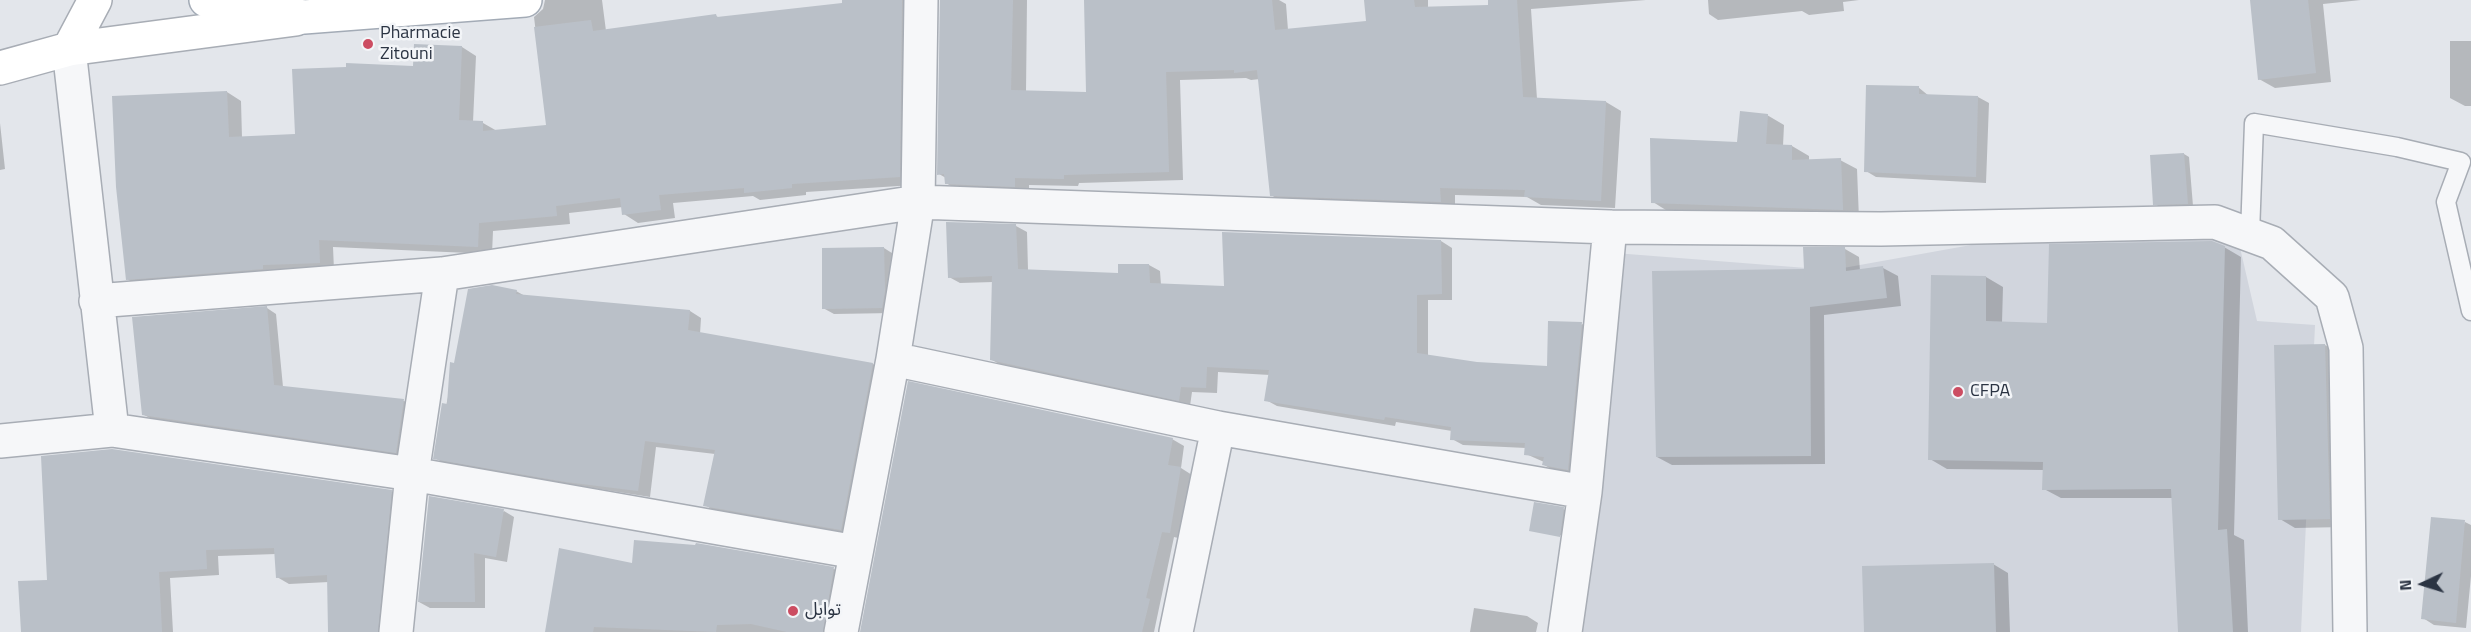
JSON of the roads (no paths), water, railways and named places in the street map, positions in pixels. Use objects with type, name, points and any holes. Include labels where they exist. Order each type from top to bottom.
[{"type":"main road","points":[[69,50],[94,0]]},
{"type":"main road","points":[[206,0],[304,18]]},
{"type":"main road","points":[[0,68],[69,50],[304,18],[525,0]]},
{"type":"street","points":[[841,632],[893,359],[918,202],[921,0]]},
{"type":"street","points":[[69,50],[112,430]]},
{"type":"street","points":[[96,301],[442,274],[918,202],[1610,227],[1881,230],[2215,222],[2272,243],[2332,297],[2346,348],[2350,632]]},
{"type":"street","points":[[1565,632],[1585,492],[1610,227]]},
{"type":"street","points":[[396,632],[412,474],[442,274]]},
{"type":"street","points":[[893,359],[1218,428],[1585,492]]},
{"type":"street","points":[[1176,632],[1218,428]]},
{"type":"street","points":[[0,441],[112,430],[412,474],[856,552]]},
{"type":"lane","points":[[2250,234],[2254,123],[2397,147],[2461,162],[2446,202],[2471,311]]},
{"type":"place","name":"Pharmacie Zitouni","points":[[368,44]]},
{"type":"place","name":"CFPA","points":[[1958,392]]},
{"type":"place","name":"توابل","points":[[793,611]]}]
